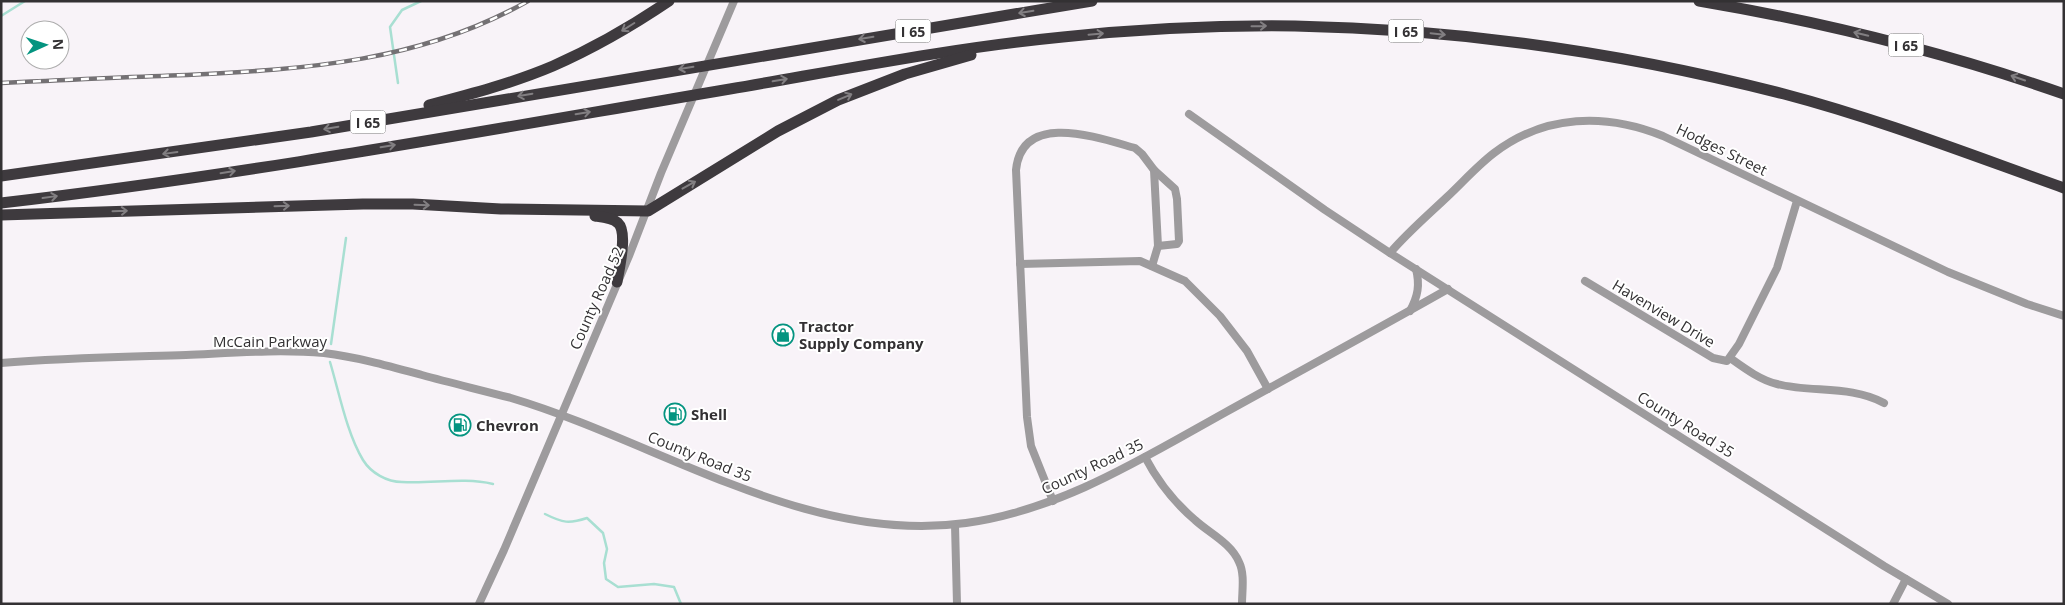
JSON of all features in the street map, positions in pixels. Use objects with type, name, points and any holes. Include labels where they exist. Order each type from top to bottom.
[{"type":"highway","points":[[350,125],[470,94],[534,73],[611,38],[669,1]]},
{"type":"highway","name":"I 65","points":[[1,176],[350,125],[1092,1]]},
{"type":"highway","name":"I 65","points":[[1699,1],[1791,18],[1901,43],[1955,58],[2064,94]]},
{"type":"highway","name":"I 65","points":[[1,203],[324,157],[925,56],[1062,37],[1185,28],[1298,26],[1421,32],[1536,45],[1674,68],[1785,95],[1917,136],[2064,188]]},
{"type":"highway","points":[[1,216],[363,204],[519,210],[648,212],[778,131],[853,94],[891,79],[951,60],[1062,37]]},
{"type":"highway","points":[[519,210],[603,217],[618,223],[623,232],[617,282]]},
{"type":"street","name":"County Road 52","points":[[479,604],[648,212],[661,173],[734,1]]},
{"type":"street","points":[[1189,114],[1325,210],[1448,289]]},
{"type":"street","name":"Hodges Street","points":[[1390,253],[1469,175],[1495,152],[1521,136],[1540,128],[1576,120],[1612,121],[1649,130],[1976,284],[2064,316]]},
{"type":"street","points":[[1053,501],[1031,446],[1027,417],[1017,161],[1022,150],[1033,140],[1049,134],[1076,132],[1135,148],[1174,190],[1177,199],[1179,242],[1177,244],[1158,246]]},
{"type":"street","points":[[1152,266],[1158,246],[1154,170]]},
{"type":"street","name":"Havenview Drive","points":[[1584,281],[1713,358],[1725,361],[1730,358],[1739,344],[1777,268],[1797,201]]},
{"type":"street","points":[[1020,264],[1140,261],[1185,281],[1220,316],[1247,351],[1268,389]]},
{"type":"street","points":[[1410,310],[1418,292],[1419,280],[1416,269]]},
{"type":"street","name":"County Road 35","points":[[560,415],[715,479],[812,510],[854,520],[889,525],[930,527],[955,524],[1015,513],[1080,490],[1145,457],[1448,289],[1948,604]]},
{"type":"street","name":"McCain Parkway","points":[[1,363],[102,357],[264,352],[320,353],[372,362],[507,397],[560,415]]},
{"type":"street","name":"Havenview Drive","points":[[1730,358],[1743,368],[1770,382],[1786,386],[1842,391],[1884,403]]},
{"type":"street","points":[[1145,457],[1177,502],[1234,554],[1242,572],[1242,604]]},
{"type":"street","points":[[955,524],[957,604]]},
{"type":"street","points":[[1893,604],[1906,579]]},
{"type":"waterway","points":[[1,16],[25,1]]},
{"type":"waterway","points":[[398,83],[390,27],[402,10],[421,1]]},
{"type":"waterway","points":[[331,344],[346,238]]},
{"type":"waterway","points":[[330,362],[352,438],[366,465],[375,473],[396,482],[470,481],[493,484]]},
{"type":"waterway","points":[[545,514],[566,522],[587,518],[603,533],[607,549],[604,563],[606,579],[618,587],[654,584],[674,587],[681,604]]},
{"type":"railway","points":[[1,83],[232,73],[362,59],[404,50],[446,37],[487,21],[528,1]]},
{"type":"place","name":"Tractor Supply Company","points":[[783,335]]},
{"type":"place","name":"Shell","points":[[675,414]]},
{"type":"place","name":"Chevron","points":[[460,425]]}]
